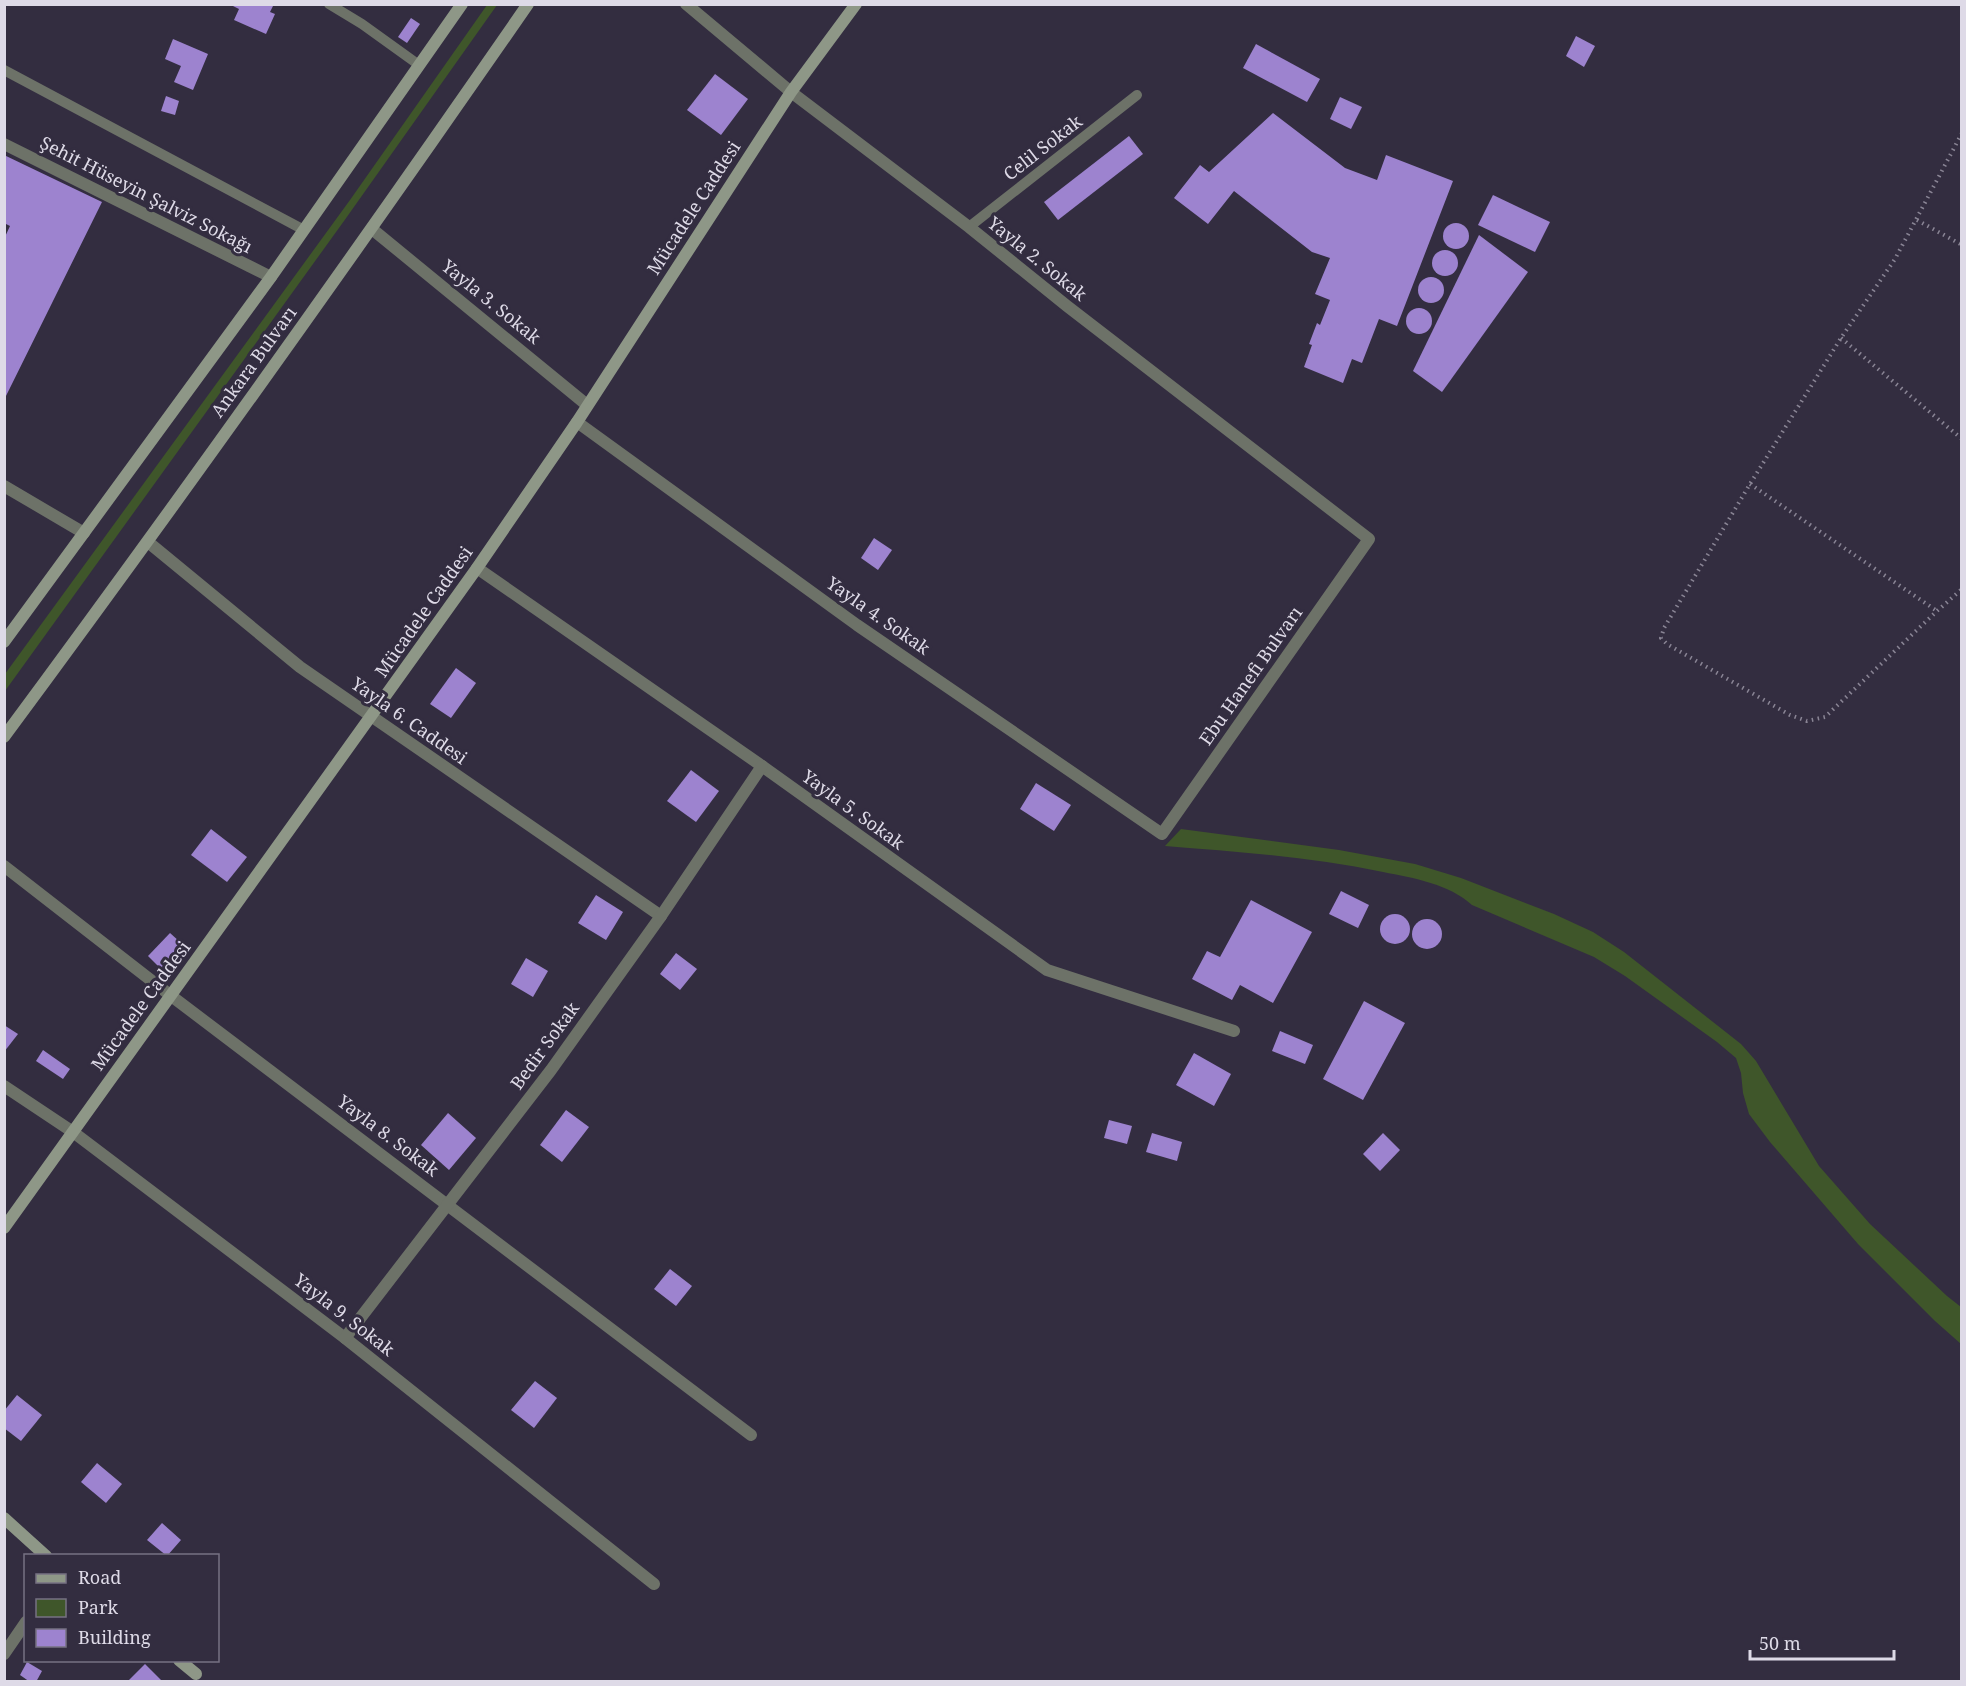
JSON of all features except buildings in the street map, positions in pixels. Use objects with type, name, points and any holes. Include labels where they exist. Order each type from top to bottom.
[{"type":"main road","name":"Ankara Bulvarı","points":[[4,642],[272,277],[462,4]]},
{"type":"main road","name":"Ankara Bulvarı","points":[[4,737],[148,542],[372,229],[528,4]]},
{"type":"main road","name":"Mücadele Caddesi","points":[[4,1228],[477,568],[577,422],[791,92],[856,4]]},
{"type":"main road","points":[[4,1518],[44,1554]]},
{"type":"main road","points":[[181,1662],[194,1678]]},
{"type":"street","name":"Yayla 2. Sokak","points":[[686,4],[791,92],[969,227],[1067,306],[1369,539]]},
{"type":"street","name":"Şehit Hüseyin Şalviz Sokağı","points":[[4,144],[272,277]]},
{"type":"street","name":"Yayla 3. Sokak","points":[[372,229],[587,405]]},
{"type":"street","name":"Yayla 4. Sokak","points":[[577,422],[856,625],[1162,834]]},
{"type":"street","points":[[4,486],[84,533]]},
{"type":"street","name":"Ebu Hanefi Bulvarı","points":[[1162,834],[1369,539]]},
{"type":"street","name":"Yayla 6. Caddesi","points":[[148,542],[300,667],[661,916]]},
{"type":"street","name":"Yayla 5. Sokak","points":[[477,568],[762,766],[1047,970],[1234,1031]]},
{"type":"street","name":"Bedir Sokak","points":[[345,1338],[550,1070],[661,916],[762,766]]},
{"type":"street","name":"Yayla 8. Sokak","points":[[4,866],[170,995],[751,1435]]},
{"type":"street","name":"Yayla 9. Sokak","points":[[4,1086],[73,1132],[345,1338],[654,1584]]},
{"type":"street","points":[[4,1654],[24,1625]]},
{"type":"lane","points":[[329,4],[362,24],[418,65]]},
{"type":"lane","points":[[4,70],[304,230]]},
{"type":"lane","name":"Celil Sokak","points":[[969,227],[1137,95]]},
{"type":"path","points":[[1962,133],[1917,220],[1750,484],[1664,628],[1661,638],[1667,644],[1790,715],[1807,721],[1825,717],[1937,610],[1962,590]]},
{"type":"path","points":[[1917,220],[1962,245]]},
{"type":"path","points":[[1841,338],[1960,438],[1962,431]]},
{"type":"path","points":[[1750,484],[1937,610]]},
{"type":"green space","points":[[487,5],[497,5],[5,691],[5,674],[350,200]]},
{"type":"green space","points":[[1181,829],[1339,850],[1415,864],[1461,878],[1554,914],[1593,932],[1624,952],[1741,1044],[1756,1061],[1819,1166],[1870,1224],[1961,1307],[1961,1344],[1858,1244],[1770,1142],[1749,1114],[1736,1058],[1625,976],[1594,957],[1472,905],[1453,892],[1430,883],[1329,862],[1165,846]]}]
